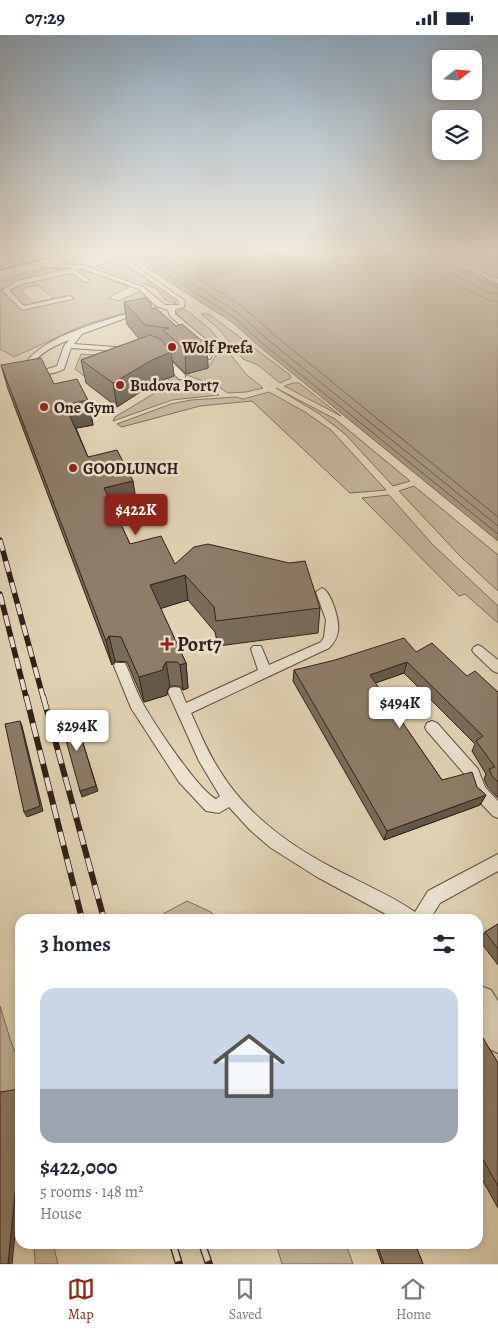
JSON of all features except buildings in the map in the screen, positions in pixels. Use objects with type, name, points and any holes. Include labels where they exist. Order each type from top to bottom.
[{"type":"street","points":[[483,1011],[498,1034]]},
{"type":"lane","points":[[79,333],[68,346],[62,364],[57,369],[40,372],[31,369],[28,365],[36,353],[79,333],[150,307]]},
{"type":"lane","points":[[166,307],[171,309],[177,307]]},
{"type":"lane","points":[[171,309],[175,322],[212,349],[207,357]]},
{"type":"lane","points":[[68,346],[139,351]]},
{"type":"lane","points":[[157,355],[164,359],[182,377]]},
{"type":"lane","points":[[184,711],[325,645],[332,638],[334,630],[322,592]]},
{"type":"lane","points":[[257,649],[265,672]]},
{"type":"lane","points":[[478,650],[498,669]]},
{"type":"lane","points":[[120,666],[136,704],[184,777],[211,806],[219,806],[230,797]]},
{"type":"lane","points":[[175,692],[203,757],[219,784],[268,837],[303,862],[403,914]]},
{"type":"lane","points":[[432,727],[473,774],[479,791],[498,811]]},
{"type":"lane","points":[[423,914],[434,897],[498,862]]},
{"type":"shaded area","points":[[0,307],[138,307],[135,310],[84,325],[14,357],[0,349]]},
{"type":"shaded area","points":[[186,310],[210,329],[246,374],[263,388],[246,392],[228,393],[219,387],[184,374],[208,368],[218,352],[176,313]]},
{"type":"shaded area","points":[[201,314],[209,314],[290,375],[291,378],[280,383],[258,365],[243,359],[219,329]]},
{"type":"shaded area","points":[[81,354],[153,357],[179,378],[205,387],[219,395],[172,400],[113,421],[115,417],[173,382],[138,360],[88,379],[75,369]]},
{"type":"shaded area","points":[[299,383],[341,416],[284,386]]},
{"type":"shaded area","points":[[276,388],[335,419],[410,481],[393,486],[345,434],[318,413]]},
{"type":"shaded area","points":[[269,392],[305,412],[331,430],[386,490],[350,493],[252,401],[200,406],[122,427],[117,424],[171,404],[191,400],[236,397],[243,399]]},
{"type":"shaded area","points":[[414,486],[498,555],[498,591],[460,556],[399,491]]},
{"type":"shaded area","points":[[389,495],[432,544],[498,606],[498,623],[465,594],[459,596],[362,498]]},
{"type":"shaded area","points":[[187,901],[213,914],[163,914]]},
{"type":"shaded area","points":[[0,1006],[15,1051],[15,1093],[0,1095]]},
{"type":"shaded area","points":[[34,1249],[54,1249],[58,1264],[35,1264]]},
{"type":"shaded area","points":[[278,1249],[348,1249],[353,1264],[282,1264]]},
{"type":"water","points":[[209,307],[498,307],[498,541],[260,347],[232,322]]},
{"type":"railway","points":[[0,540],[43,697]]},
{"type":"railway","points":[[0,594],[26,697]]},
{"type":"railway","points":[[26,696],[81,914]]},
{"type":"railway","points":[[43,696],[103,914]]},
{"type":"railway","points":[[174,1249],[179,1264]]},
{"type":"railway","points":[[204,1249],[209,1264]]},
{"type":"place","name":"Wolf Prefa","points":[[172,347]]},
{"type":"place","name":"Budova Port7","points":[[120,385]]},
{"type":"place","name":"One Gym","points":[[44,407]]},
{"type":"place","name":"GOODLUNCH","points":[[73,468]]},
{"type":"place","name":"Port7","points":[[167,644]]}]
